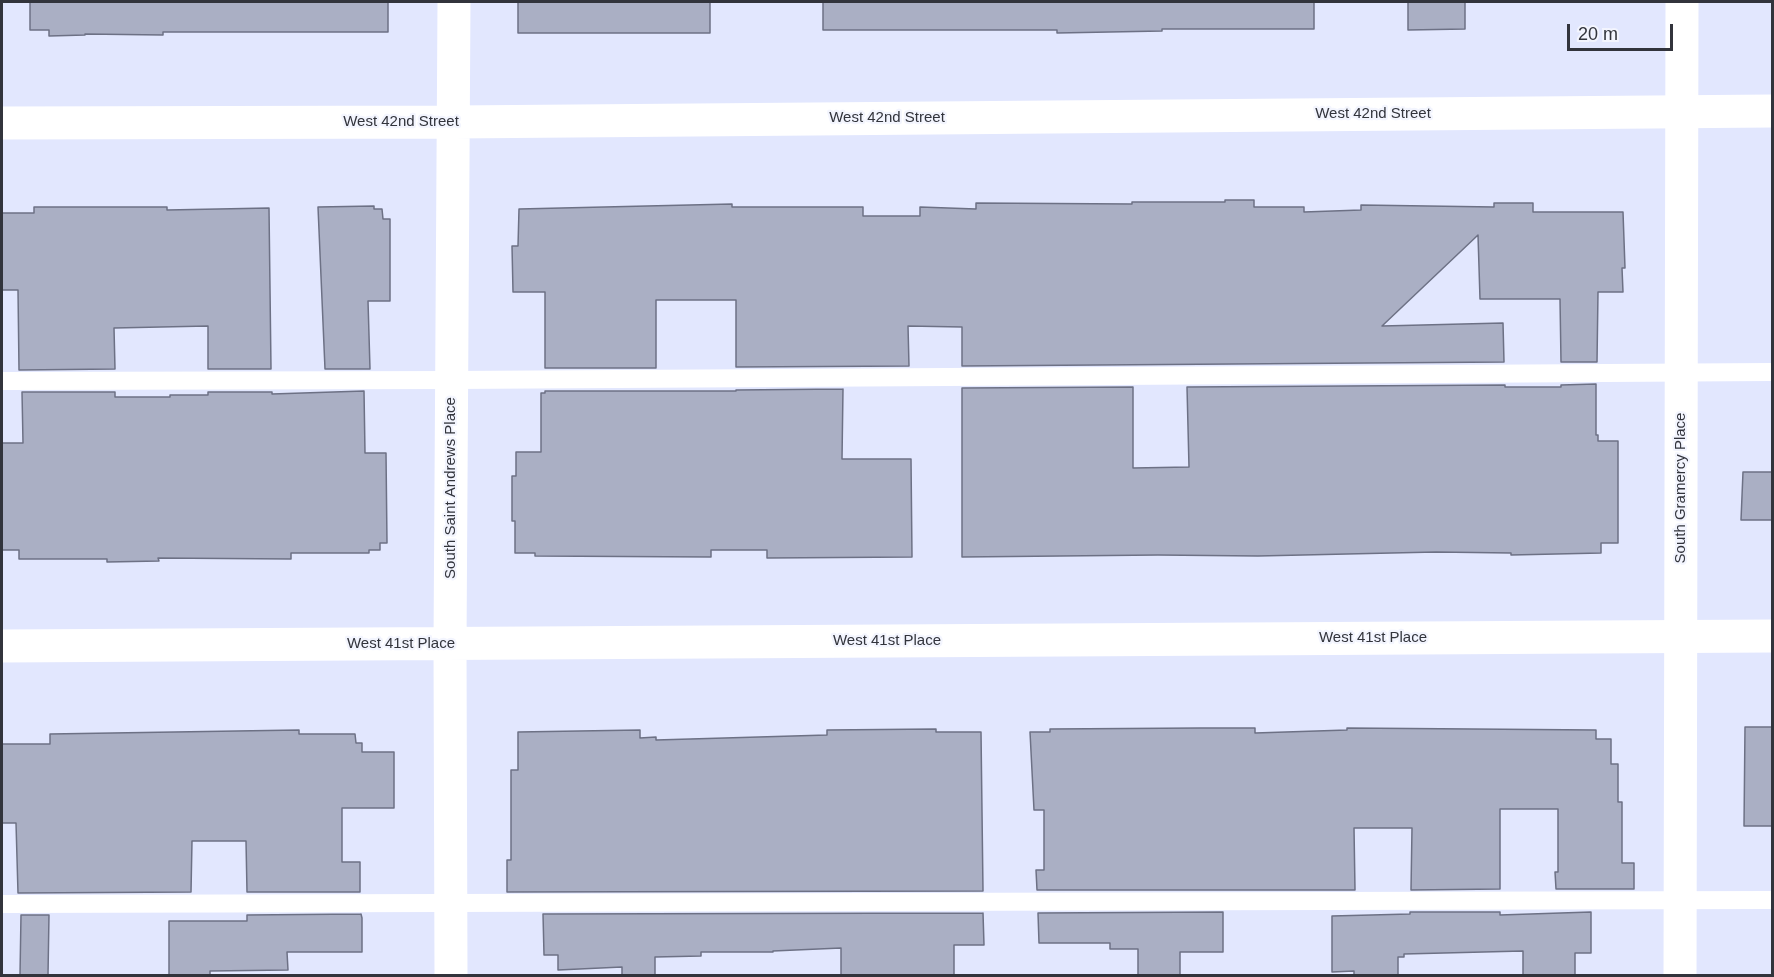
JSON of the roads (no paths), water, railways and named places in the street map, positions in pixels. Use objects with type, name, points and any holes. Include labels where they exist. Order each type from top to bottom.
[{"type":"street","name":"South Saint Andrews Place","points":[[451,975],[450,644],[454,2]]},
{"type":"street","name":"South Gramercy Place","points":[[1680,975],[1682,2]]},
{"type":"street","name":"West 42nd Street","points":[[2,123],[454,122],[1773,111]]},
{"type":"street","name":"West 41st Place","points":[[2,646],[1773,636]]},
{"type":"lane","points":[[2,381],[1773,372]]},
{"type":"lane","points":[[2,904],[1773,900]]}]
